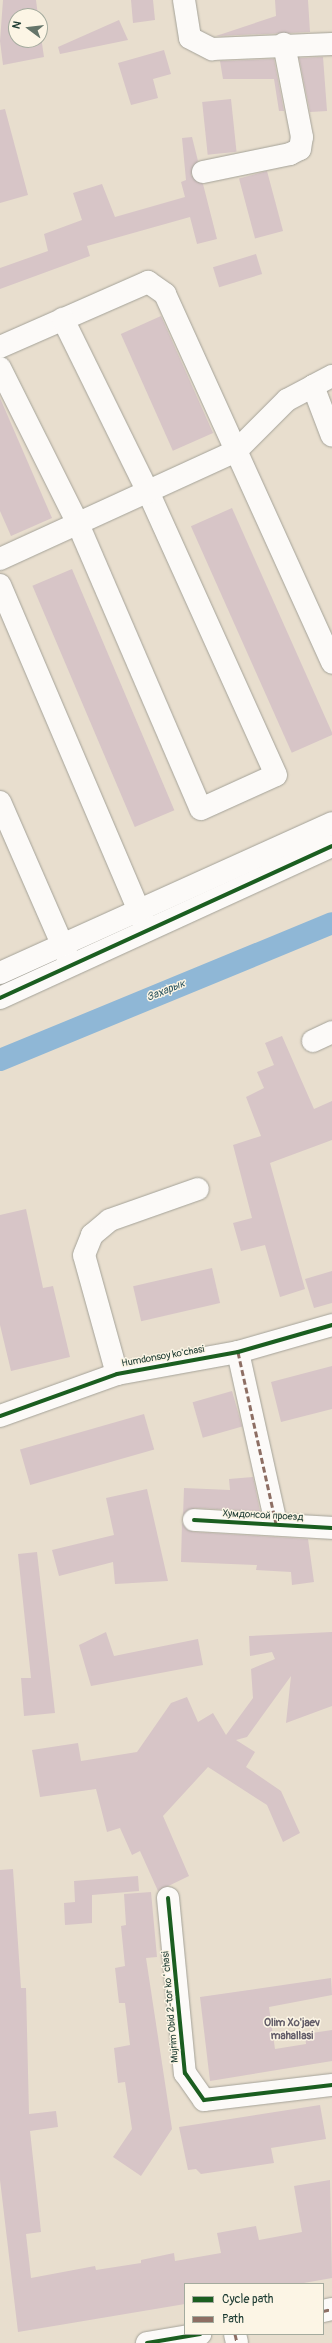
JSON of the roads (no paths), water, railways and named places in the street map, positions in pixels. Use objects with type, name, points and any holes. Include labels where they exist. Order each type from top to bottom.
[{"type":"street","points":[[184,0],[190,38],[199,45],[212,49],[284,44],[332,44]]},
{"type":"street","points":[[203,172],[290,154],[300,149],[302,137],[284,44]]},
{"type":"street","points":[[0,347],[148,282],[157,286],[165,294],[332,663]]},
{"type":"street","points":[[0,368],[78,524],[201,810],[276,775],[148,492],[63,319]]},
{"type":"street","points":[[0,559],[236,451],[286,400],[332,376]]},
{"type":"street","points":[[313,386],[332,436]]},
{"type":"street","points":[[0,585],[143,921]]},
{"type":"street","points":[[0,802],[67,955]]},
{"type":"street","points":[[143,921],[332,823]]},
{"type":"street","points":[[0,974],[67,955],[143,921],[332,846]]},
{"type":"street","points":[[0,998],[67,955]]},
{"type":"street","points":[[117,1374],[84,1255],[92,1235],[110,1220],[198,1189]]},
{"type":"street","name":"Humdonsoy ko'chasi","points":[[0,1416],[117,1374],[238,1352],[332,1324]]},
{"type":"street","name":"Хумдонсой проезд","points":[[238,1352],[276,1524]]},
{"type":"street","name":"Хумдонсой проезд","points":[[194,1520],[332,1528]]},
{"type":"street","name":"Mujrim Obid 2-tor koʻchasi","points":[[168,1898],[185,2073],[204,2100],[332,2085]]},
{"type":"street","points":[[147,2343],[194,2335]]},
{"type":"waterway","name":"Захарык","points":[[0,1060],[332,923]]},
{"type":"district","name":"Olim Xo'jaev mahallasi","points":[[292,2030]]}]
